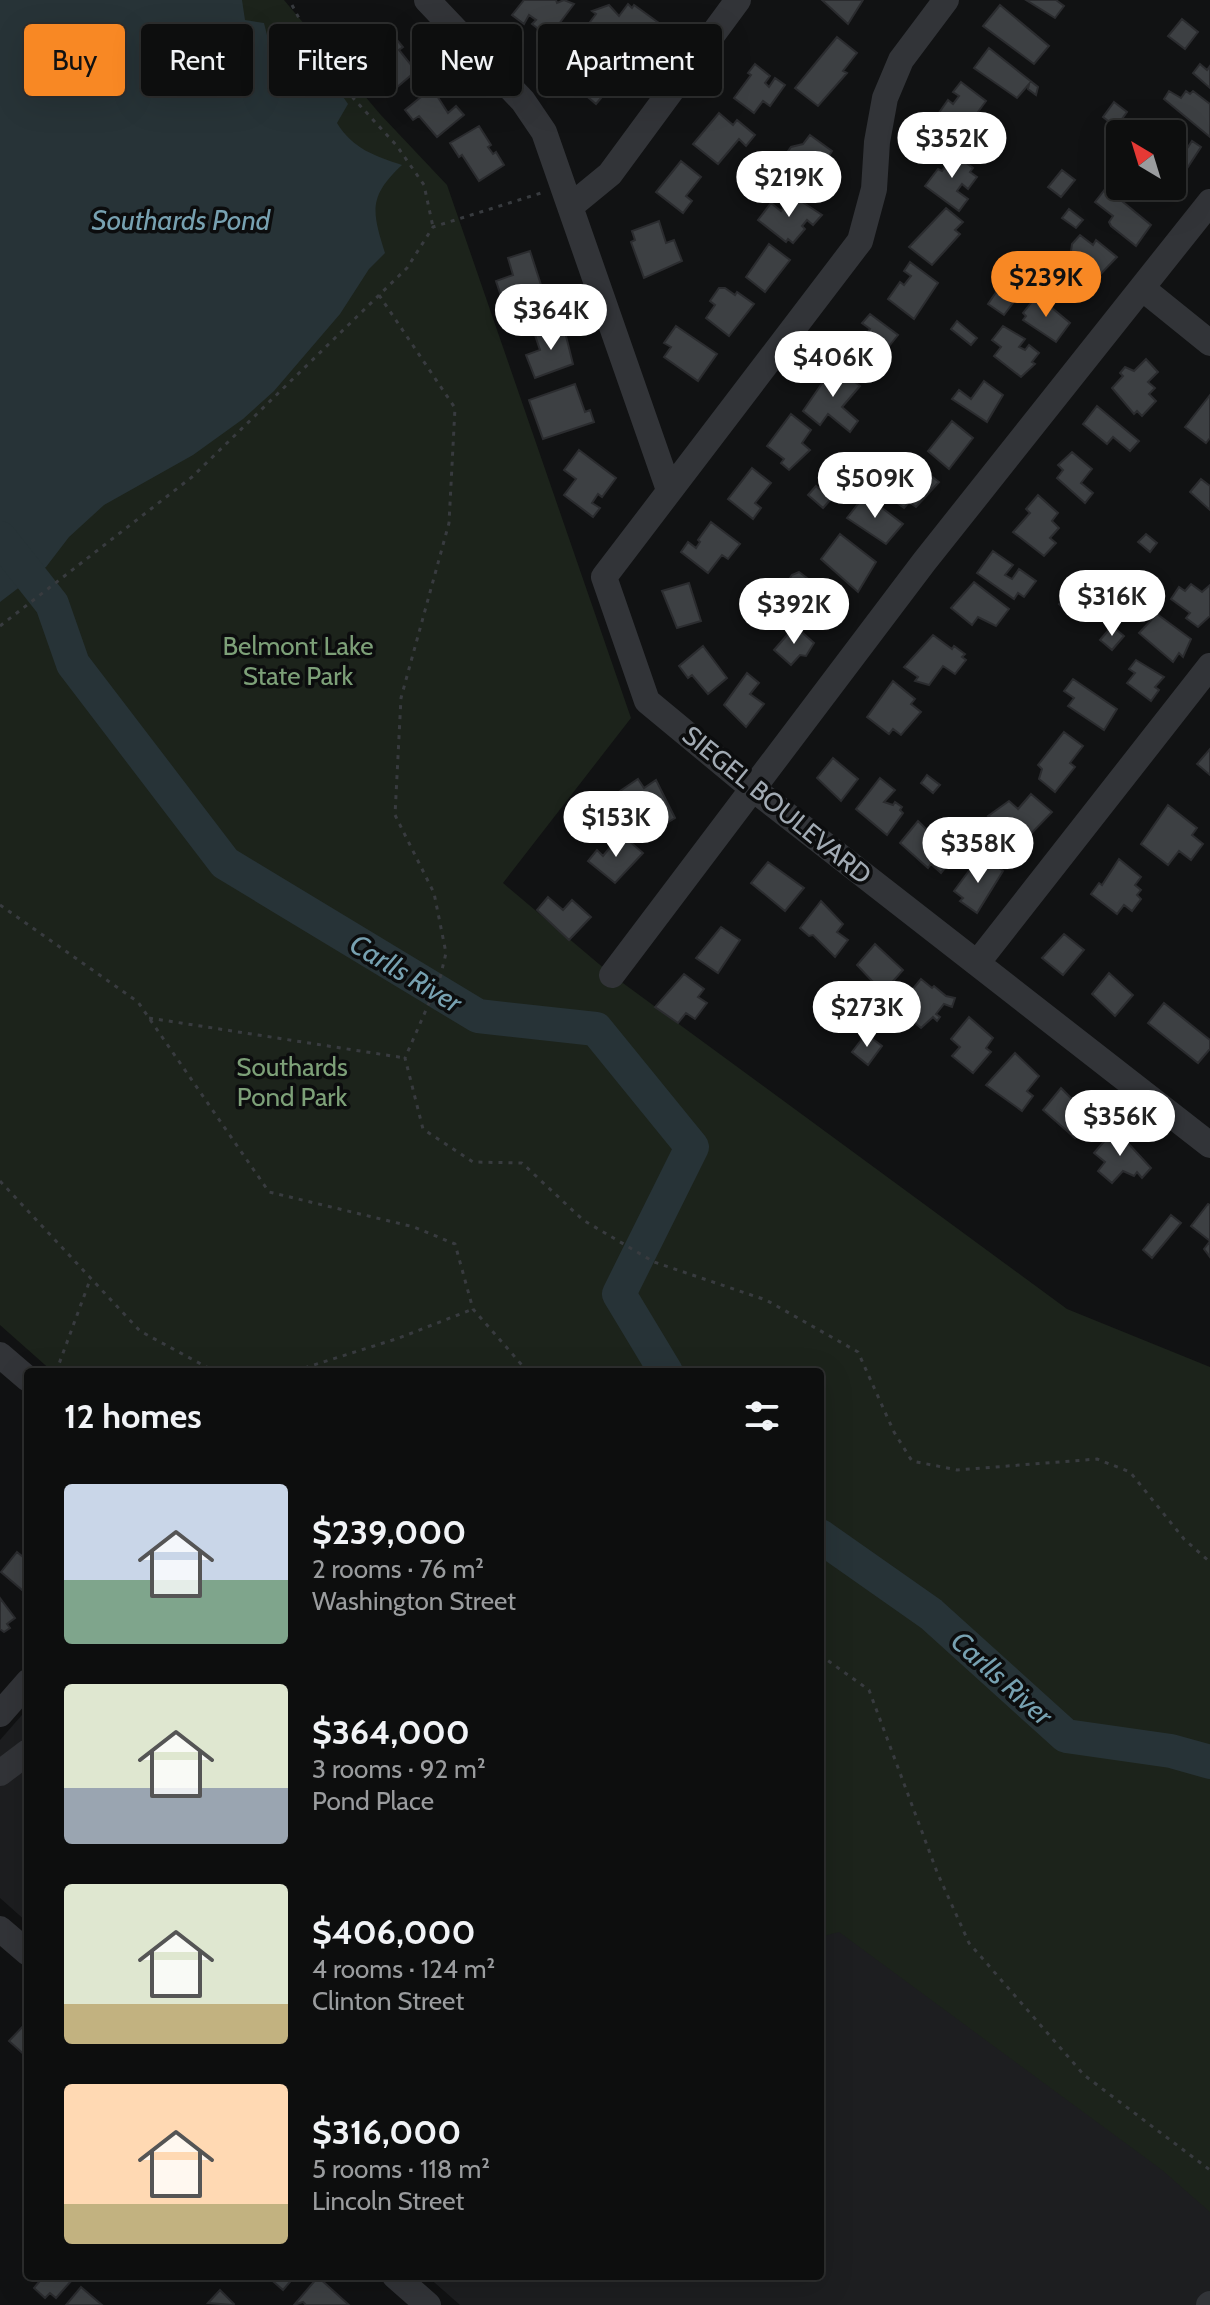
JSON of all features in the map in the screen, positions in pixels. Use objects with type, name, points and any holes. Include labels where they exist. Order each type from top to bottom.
[{"type":"street","points":[[427,0],[523,101],[544,132],[669,490]]},
{"type":"street","points":[[567,196],[610,174],[738,0]]},
{"type":"street","points":[[669,490],[860,241],[874,189],[877,142],[885,98],[901,60],[946,0]]},
{"type":"street","points":[[612,975],[924,562],[1210,202]]},
{"type":"street","points":[[1142,288],[1210,343]]},
{"type":"street","name":"SIEGEL BOULEVARD","points":[[669,490],[604,577],[647,701],[752,788],[1210,1144]]},
{"type":"street","points":[[978,962],[1210,666]]},
{"type":"street","points":[[0,1355],[24,1376]]},
{"type":"street","points":[[0,1714],[24,1687]]},
{"type":"street","points":[[0,1773],[24,1755]]},
{"type":"street","points":[[0,1929],[24,1950]]},
{"type":"path","points":[[0,626],[192,477],[407,268],[433,227],[424,185],[397,146],[354,99],[311,41],[292,5]]},
{"type":"path","points":[[433,227],[567,196]]},
{"type":"path","points":[[379,295],[455,408],[449,523],[401,698],[395,815],[434,893],[446,953],[440,978],[405,1058],[423,1129],[473,1162],[522,1163],[583,1220],[654,1262],[766,1300],[858,1352],[894,1432],[912,1461],[957,1470],[1097,1459],[1130,1472],[1184,1539],[1210,1562]]},
{"type":"path","points":[[0,905],[138,1002],[269,1192],[414,1227],[455,1244],[473,1309],[525,1368]]},
{"type":"path","points":[[149,1018],[405,1058]]},
{"type":"path","points":[[0,1181],[140,1331],[208,1368]]},
{"type":"path","points":[[57,1368],[90,1280]]},
{"type":"path","points":[[304,1368],[399,1338],[473,1309]]},
{"type":"path","points":[[824,1658],[869,1690],[937,1872],[969,1943],[1084,2075],[1210,2170]]},
{"type":"shaded area","points":[[24,1713],[24,1919],[0,1898],[0,1740]]},
{"type":"shaded area","points":[[824,1848],[1210,2208],[1210,2305],[460,2305],[432,2280],[824,2280]]},
{"type":"green space","name":"Southards Pond Park","points":[[0,0],[284,0],[304,24],[269,24],[269,96],[365,96],[447,185],[631,718],[503,883],[612,975],[1067,1309],[1210,1367],[1210,2212],[1162,2170],[839,1932],[824,1936],[824,1368],[48,1368],[0,1325]]},
{"type":"water","name":"Southards Pond","points":[[0,0],[242,0],[245,20],[264,23],[269,43],[269,96],[343,96],[348,104],[337,123],[343,132],[374,155],[402,165],[383,186],[376,205],[377,226],[385,253],[369,269],[340,314],[274,391],[243,419],[193,455],[104,505],[69,537],[46,567],[0,602]]},
{"type":"building","points":[[524,0],[556,0],[557,3],[564,0],[574,4],[559,24],[538,24],[538,29],[532,24],[536,20],[529,15],[524,24],[512,15]]},
{"type":"building","points":[[822,0],[863,0],[848,24]]},
{"type":"building","points":[[1026,0],[1056,0],[1064,6],[1055,18]]},
{"type":"building","points":[[628,4],[632,8],[634,5],[660,24],[588,24],[596,14],[592,11],[609,5],[619,16]]},
{"type":"building","points":[[1000,5],[1049,46],[1034,64],[983,26]]},
{"type":"building","points":[[1182,19],[1198,32],[1185,49],[1168,36]]},
{"type":"building","points":[[837,37],[857,53],[843,71],[847,73],[818,106],[795,88]]},
{"type":"building","points":[[396,39],[403,47],[399,50],[412,66],[412,74],[396,88]]},
{"type":"building","points":[[989,48],[1038,87],[1036,95],[1028,89],[1029,84],[1017,98],[974,68]]},
{"type":"building","points":[[755,64],[770,76],[765,83],[769,87],[775,78],[785,85],[770,106],[763,101],[754,113],[734,98]]},
{"type":"building","points":[[1200,64],[1207,70],[1210,66],[1210,88],[1193,73]]},
{"type":"building","points":[[961,82],[986,101],[975,116],[984,123],[973,144],[936,117],[948,100],[953,104],[959,96],[953,92]]},
{"type":"building","points":[[1169,91],[1181,98],[1186,91],[1190,94],[1193,91],[1210,104],[1210,137],[1164,99]]},
{"type":"building","points":[[422,96],[437,96],[448,113],[456,106],[464,115],[437,137],[419,116],[413,120],[405,110]]},
{"type":"building","points":[[587,96],[603,96],[596,104]]},
{"type":"building","points":[[1114,102],[1127,112],[1121,120],[1103,117]]},
{"type":"building","points":[[719,113],[733,125],[737,120],[755,135],[746,146],[739,139],[718,164],[693,144]]},
{"type":"building","points":[[479,126],[491,145],[488,147],[493,154],[496,152],[504,165],[479,181],[450,143]]},
{"type":"building","points":[[810,135],[832,151],[812,184],[788,167],[794,159],[786,154],[791,147],[803,144]]},
{"type":"building","points":[[1192,141],[1201,147],[1186,170],[1186,146]]},
{"type":"building","points":[[949,150],[973,168],[970,172],[977,177],[968,189],[962,184],[957,191],[968,199],[959,211],[925,186],[938,169],[942,171],[946,165],[941,161]]},
{"type":"building","points":[[681,161],[701,177],[686,196],[692,201],[683,213],[656,192]]},
{"type":"building","points":[[1062,170],[1075,180],[1061,197],[1048,187]]},
{"type":"building","points":[[1106,188],[1106,200],[1121,200],[1151,225],[1136,246],[1111,226],[1109,222],[1113,216],[1095,202]]},
{"type":"building","points":[[793,196],[822,215],[813,225],[807,220],[802,226],[805,229],[793,243],[788,239],[786,242],[758,220],[771,203],[781,211]]},
{"type":"building","points":[[946,208],[963,222],[955,230],[960,234],[932,265],[909,247]]},
{"type":"building","points":[[1069,209],[1083,220],[1076,228],[1062,218]]},
{"type":"building","points":[[659,221],[666,243],[674,240],[682,261],[644,278],[631,242],[635,240],[632,231]]},
{"type":"building","points":[[1080,235],[1093,245],[1096,240],[1117,257],[1093,282],[1068,263],[1075,254],[1071,251],[1072,244]]},
{"type":"building","points":[[769,244],[790,260],[765,292],[746,277]]},
{"type":"building","points":[[530,251],[542,288],[538,289],[541,298],[552,294],[556,306],[522,317],[514,292],[501,296],[496,281],[513,275],[508,258]]},
{"type":"building","points":[[910,262],[938,283],[914,319],[888,299],[900,282],[904,285],[911,276],[904,271]]},
{"type":"building","points":[[719,288],[725,288],[735,295],[737,292],[754,304],[729,336],[706,318],[715,305],[710,301]]},
{"type":"building","points":[[997,291],[1013,303],[1004,315],[988,304]]},
{"type":"building","points":[[1035,298],[1040,298],[1070,323],[1056,342],[1023,320],[1026,316],[1023,313]]},
{"type":"building","points":[[870,314],[898,335],[882,355],[886,358],[875,372],[849,349],[862,333],[865,336],[870,329],[862,323]]},
{"type":"building","points":[[957,321],[977,338],[971,345],[951,329]]},
{"type":"building","points":[[563,324],[573,364],[535,378],[526,355],[540,350],[535,335]]},
{"type":"building","points":[[676,326],[717,354],[698,381],[664,357],[671,347],[664,343]]},
{"type":"building","points":[[1003,326],[1025,339],[1019,347],[1025,350],[1029,345],[1039,353],[1032,362],[1035,364],[1021,377],[994,356],[1001,347],[992,340]]},
{"type":"building","points":[[1146,359],[1158,372],[1148,382],[1155,388],[1149,394],[1156,401],[1142,416],[1137,411],[1134,414],[1112,388],[1123,376],[1120,373],[1125,367],[1134,371]]},
{"type":"building","points":[[832,363],[860,386],[842,407],[858,421],[850,432],[828,414],[820,425],[803,411],[823,382],[827,385],[831,380],[823,373]]},
{"type":"building","points":[[984,381],[1003,395],[987,422],[952,399],[959,390],[971,399]]},
{"type":"building","points":[[575,384],[585,412],[590,410],[594,422],[543,439],[529,400]]},
{"type":"building","points":[[1210,395],[1210,438],[1206,443],[1185,427]]},
{"type":"building","points":[[1097,406],[1139,441],[1130,451],[1113,437],[1107,444],[1083,424]]},
{"type":"building","points":[[791,414],[811,430],[802,443],[810,450],[789,470],[781,463],[784,459],[767,446]]},
{"type":"building","points":[[952,421],[973,438],[949,469],[928,451]]},
{"type":"building","points":[[579,450],[616,478],[602,497],[598,494],[592,503],[600,508],[593,517],[564,495],[576,479],[564,470]]},
{"type":"building","points":[[1072,452],[1092,469],[1081,483],[1093,493],[1085,503],[1057,478],[1063,470],[1058,465]]},
{"type":"building","points":[[916,464],[939,482],[916,507],[909,502],[904,508],[885,494],[893,484],[898,488]]},
{"type":"building","points":[[752,468],[771,483],[755,503],[761,508],[753,519],[728,499]]},
{"type":"building","points":[[1201,479],[1210,486],[1210,510],[1190,492]]},
{"type":"building","points":[[816,486],[831,499],[823,508],[808,495]]},
{"type":"building","points":[[865,495],[903,524],[886,544],[847,518]]},
{"type":"building","points":[[1038,495],[1058,513],[1052,521],[1059,528],[1050,538],[1056,543],[1044,556],[1013,532],[1030,513],[1026,509]]},
{"type":"building","points":[[711,522],[740,544],[728,559],[722,555],[708,573],[681,552],[688,542],[696,548]]},
{"type":"building","points":[[840,534],[876,562],[858,592],[821,559]]},
{"type":"building","points":[[1146,534],[1157,543],[1150,552],[1138,542]]},
{"type":"building","points":[[993,551],[1013,565],[1005,575],[1012,579],[1019,569],[1036,581],[1024,597],[1018,593],[1014,599],[977,573]]},
{"type":"building","points":[[799,572],[811,581],[808,583],[815,589],[824,584],[845,602],[826,629],[794,603],[790,608],[780,600],[779,594],[792,575]]},
{"type":"building","points":[[1151,575],[1162,584],[1151,597],[1140,588]]},
{"type":"building","points":[[974,582],[1009,609],[996,626],[978,617],[972,625],[951,608]]},
{"type":"building","points":[[689,583],[701,621],[677,628],[662,591]]},
{"type":"building","points":[[1191,584],[1202,592],[1210,585],[1210,616],[1198,627],[1186,618],[1190,613],[1171,599],[1179,587],[1185,591]]},
{"type":"building","points":[[1103,588],[1120,602],[1108,617],[1091,603]]},
{"type":"building","points":[[1067,594],[1081,604],[1072,615],[1059,604]]},
{"type":"building","points":[[1157,614],[1191,639],[1183,657],[1179,653],[1173,662],[1139,633]]},
{"type":"building","points":[[795,626],[814,643],[806,656],[800,655],[791,665],[774,650]]},
{"type":"building","points":[[1112,626],[1124,636],[1112,650],[1100,640]]},
{"type":"building","points":[[933,635],[965,654],[962,657],[966,660],[955,674],[943,666],[929,685],[915,681],[918,677],[904,667]]},
{"type":"building","points":[[703,646],[727,678],[708,694],[692,675],[688,678],[679,666]]},
{"type":"building","points":[[1136,660],[1164,677],[1155,687],[1159,690],[1151,701],[1127,683],[1135,673],[1129,669]]},
{"type":"building","points":[[747,673],[759,683],[750,694],[764,704],[746,727],[724,705]]},
{"type":"building","points":[[1073,679],[1117,709],[1104,730],[1068,706],[1074,698],[1064,691]]},
{"type":"building","points":[[893,681],[915,699],[911,704],[921,712],[901,735],[893,729],[889,734],[867,717]]},
{"type":"building","points":[[1064,732],[1083,746],[1070,763],[1075,767],[1055,792],[1039,779],[1042,769],[1038,765]]},
{"type":"building","points":[[1210,749],[1210,775],[1197,764]]},
{"type":"building","points":[[833,758],[858,779],[841,801],[817,778]]},
{"type":"building","points":[[927,775],[940,785],[933,793],[921,783]]},
{"type":"building","points":[[880,778],[895,790],[884,802],[893,805],[895,802],[902,807],[900,810],[903,813],[887,835],[856,809]]},
{"type":"building","points":[[638,779],[644,788],[656,780],[675,818],[654,831],[634,798],[627,802],[620,791]]},
{"type":"building","points":[[1031,794],[1052,812],[1022,843],[988,816],[1009,801],[1018,809]]},
{"type":"building","points":[[1168,805],[1197,828],[1192,835],[1203,844],[1191,860],[1179,851],[1168,865],[1141,844]]},
{"type":"building","points":[[918,821],[954,857],[941,873],[931,864],[928,868],[900,843]]},
{"type":"building","points":[[621,834],[643,853],[615,883],[588,861],[597,850],[603,856]]},
{"type":"building","points":[[987,859],[1003,871],[977,913],[960,901],[963,898],[954,891],[974,864],[980,868]]},
{"type":"building","points":[[1119,859],[1141,877],[1135,885],[1141,890],[1137,895],[1141,899],[1132,911],[1124,905],[1117,914],[1091,894],[1099,883],[1102,885]]},
{"type":"building","points":[[768,862],[804,888],[785,911],[751,883]]},
{"type":"building","points":[[548,897],[563,910],[572,900],[591,917],[569,940],[537,910]]},
{"type":"building","points":[[821,901],[843,924],[837,932],[848,940],[835,957],[813,935],[809,936],[800,928]]},
{"type":"building","points":[[721,927],[740,940],[718,973],[696,958]]},
{"type":"building","points":[[1064,934],[1084,950],[1063,975],[1042,958]]},
{"type":"building","points":[[875,944],[903,970],[863,1015],[855,1007],[874,983],[857,965]]},
{"type":"building","points":[[1109,973],[1133,995],[1115,1016],[1092,994]]},
{"type":"building","points":[[684,974],[704,989],[698,997],[707,1003],[695,1019],[686,1013],[678,1023],[655,1007]]},
{"type":"building","points":[[921,979],[946,996],[955,998],[952,1007],[944,1004],[936,1014],[940,1017],[937,1021],[933,1017],[921,1028],[909,1018],[914,1012],[902,1002]]},
{"type":"building","points":[[1164,1003],[1210,1040],[1210,1049],[1198,1063],[1148,1023]]},
{"type":"building","points":[[969,1017],[993,1038],[986,1048],[991,1052],[973,1073],[952,1056],[960,1047],[951,1039]]},
{"type":"building","points":[[866,1034],[882,1046],[868,1065],[852,1052]]},
{"type":"building","points":[[1015,1053],[1039,1076],[1027,1091],[1033,1096],[1022,1111],[986,1085]]},
{"type":"building","points":[[1061,1088],[1085,1112],[1088,1109],[1093,1114],[1075,1138],[1043,1110]]},
{"type":"building","points":[[1115,1129],[1151,1168],[1142,1178],[1137,1172],[1134,1176],[1123,1171],[1112,1183],[1098,1171],[1105,1162],[1094,1153]]},
{"type":"building","points":[[1210,1205],[1210,1241],[1191,1226]]},
{"type":"building","points":[[1171,1215],[1181,1223],[1152,1258],[1143,1250]]},
{"type":"building","points":[[1210,1241],[1210,1257],[1204,1249]]},
{"type":"building","points":[[17,1552],[24,1558],[24,1592],[1,1572]]},
{"type":"building","points":[[0,1598],[15,1618],[7,1624],[10,1628],[4,1632],[0,1629]]},
{"type":"building","points":[[24,2025],[24,2054],[9,2041]]},
{"type":"building","points":[[36,2280],[72,2280],[56,2298],[50,2293],[45,2298],[34,2288],[39,2282]]},
{"type":"building","points":[[272,2280],[292,2280],[283,2290]]},
{"type":"building","points":[[315,2280],[321,2280],[349,2305],[306,2305],[303,2302],[294,2305]]},
{"type":"building","points":[[81,2287],[102,2305],[66,2305]]},
{"type":"building","points":[[220,2290],[234,2304],[233,2305],[208,2303]]},
{"type":"waterway","name":"Carlls River","points":[[0,538],[52,604],[73,664],[225,863],[478,1016],[596,1029],[692,1147],[619,1294],[664,1368]]},
{"type":"waterway","name":"Carlls River","points":[[824,1539],[931,1614],[1066,1736],[1171,1751],[1210,1762]]},
{"type":"park label","name":"Belmont Lake State Park","points":[[298,661]]}]
